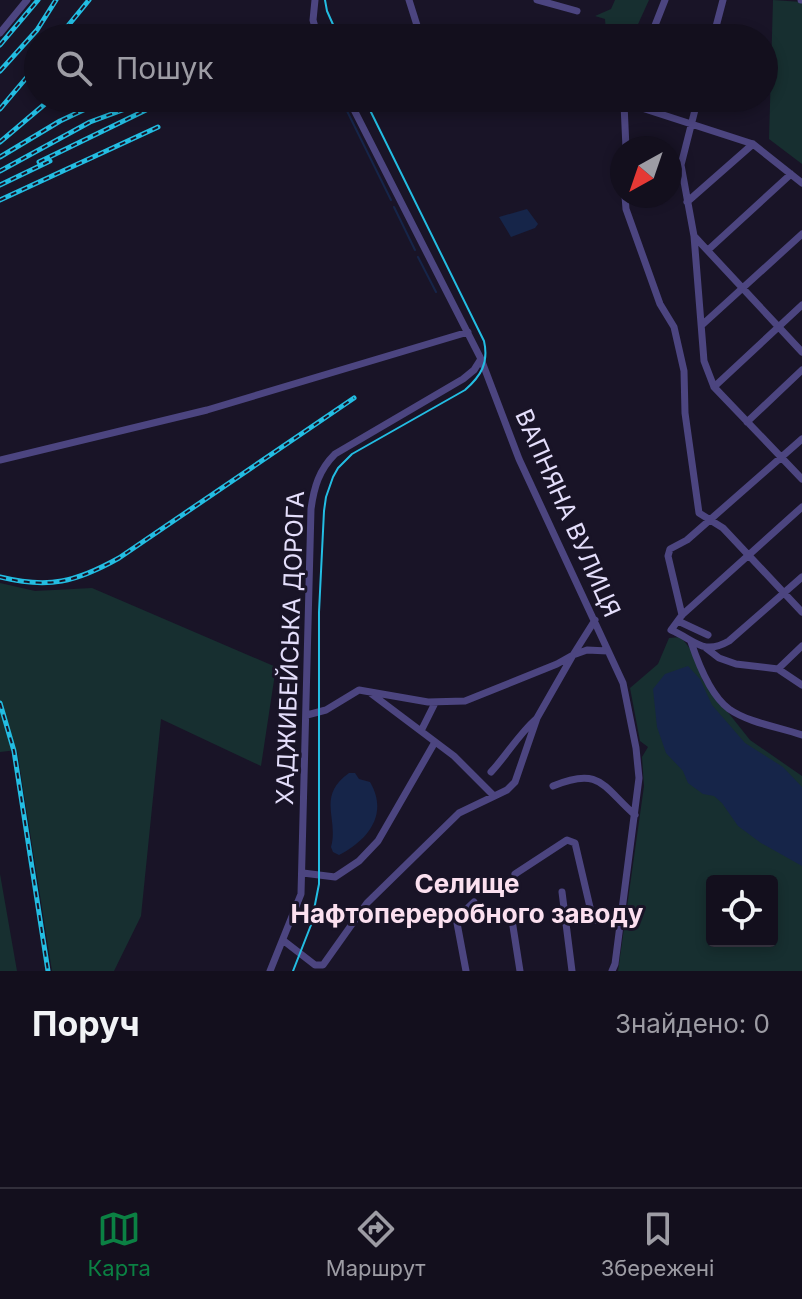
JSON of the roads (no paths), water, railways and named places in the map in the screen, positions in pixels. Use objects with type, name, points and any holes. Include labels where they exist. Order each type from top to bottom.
[{"type":"street","points":[[0,33],[27,0]]},
{"type":"street","points":[[314,24],[315,0]]},
{"type":"street","points":[[409,0],[417,24]]},
{"type":"street","points":[[537,0],[577,11]]},
{"type":"street","points":[[656,24],[665,0]]},
{"type":"street","points":[[717,24],[723,0]]},
{"type":"street","name":"ВАПНЯНА ВУЛИЦЯ","points":[[355,112],[481,359],[519,459],[623,683],[639,778],[612,971]]},
{"type":"street","points":[[624,112],[625,136]]},
{"type":"street","points":[[650,112],[753,144],[802,183]]},
{"type":"street","points":[[694,112],[681,165],[694,236],[706,368],[714,387],[802,479]]},
{"type":"street","points":[[687,202],[753,144]]},
{"type":"street","points":[[708,250],[791,174]]},
{"type":"street","points":[[626,208],[660,304],[674,327],[684,371],[685,413],[698,510],[723,528],[802,612]]},
{"type":"street","points":[[702,325],[802,234]]},
{"type":"street","points":[[694,236],[802,352]]},
{"type":"street","points":[[714,387],[802,305]]},
{"type":"street","points":[[0,460],[207,410],[468,332]]},
{"type":"street","name":"ХАДЖИБЕЙСЬКА ДОРОГА","points":[[270,971],[299,903],[303,873],[313,492],[323,466],[335,454],[463,379],[481,359]]},
{"type":"street","points":[[747,422],[802,370]]},
{"type":"street","points":[[708,635],[680,618],[669,552],[672,546],[687,540],[802,439]]},
{"type":"street","points":[[802,507],[680,618],[671,630],[711,649],[729,641],[802,577]]},
{"type":"street","points":[[284,941],[315,965],[323,965],[367,903],[459,813],[507,790],[515,782],[537,718],[595,620]]},
{"type":"street","points":[[691,642],[711,686],[726,707],[802,735]]},
{"type":"street","points":[[778,669],[802,646]]},
{"type":"street","points":[[705,647],[719,658],[736,664],[778,669],[802,685]]},
{"type":"street","points":[[307,715],[326,710],[355,692],[367,691],[435,703],[465,701],[587,650],[608,651]]},
{"type":"street","points":[[367,691],[435,742],[493,795]]},
{"type":"street","points":[[421,731],[435,703]]},
{"type":"street","points":[[491,772],[521,732],[537,718]]},
{"type":"street","points":[[303,873],[335,877],[359,861],[378,841],[435,742]]},
{"type":"street","points":[[553,786],[568,780],[589,778],[605,783],[635,815]]},
{"type":"street","points":[[515,874],[567,840],[575,843],[593,920],[620,921]]},
{"type":"street","points":[[562,892],[572,971]]},
{"type":"street","points":[[466,971],[457,923],[458,917],[474,902]]},
{"type":"street","points":[[512,920],[520,971]]},
{"type":"water","points":[[527,209],[538,224],[511,237],[499,217]]},
{"type":"water","points":[[688,666],[700,679],[712,705],[745,743],[783,767],[802,787],[802,866],[738,826],[714,796],[703,794],[688,783],[683,771],[666,753],[657,727],[653,689],[665,674]]},
{"type":"water","points":[[349,773],[370,782],[377,805],[376,815],[367,834],[339,855],[331,847],[331,799],[339,782]]},
{"type":"waterway","points":[[347,112],[391,200]]},
{"type":"waterway","points":[[394,207],[415,250]]},
{"type":"waterway","points":[[418,257],[436,292]]},
{"type":"tram line","points":[[325,0],[333,24]]},
{"type":"tram line","points":[[293,971],[311,925],[319,884],[319,612],[326,497],[338,468],[352,454],[465,390],[479,374],[485,356],[484,341],[371,112]]},
{"type":"railway","points":[[0,45],[38,0]]},
{"type":"railway","points":[[41,24],[56,0]]},
{"type":"railway","points":[[69,24],[89,0]]},
{"type":"railway","points":[[0,71],[24,44]]},
{"type":"railway","points":[[0,109],[24,81]]},
{"type":"railway","points":[[0,142],[35,112]]},
{"type":"railway","points":[[0,157],[79,112]]},
{"type":"railway","points":[[0,171],[90,122],[117,112]]},
{"type":"railway","points":[[39,162],[142,112]]},
{"type":"railway","points":[[0,200],[158,127]]},
{"type":"railway","points":[[0,185],[50,161]]},
{"type":"railway","points":[[0,577],[48,583],[75,578],[104,566],[354,398]]},
{"type":"railway","points":[[0,703],[14,751],[48,971]]},
{"type":"district","name":"Селище Нафтопереробного заводу","points":[[467,898]]}]
